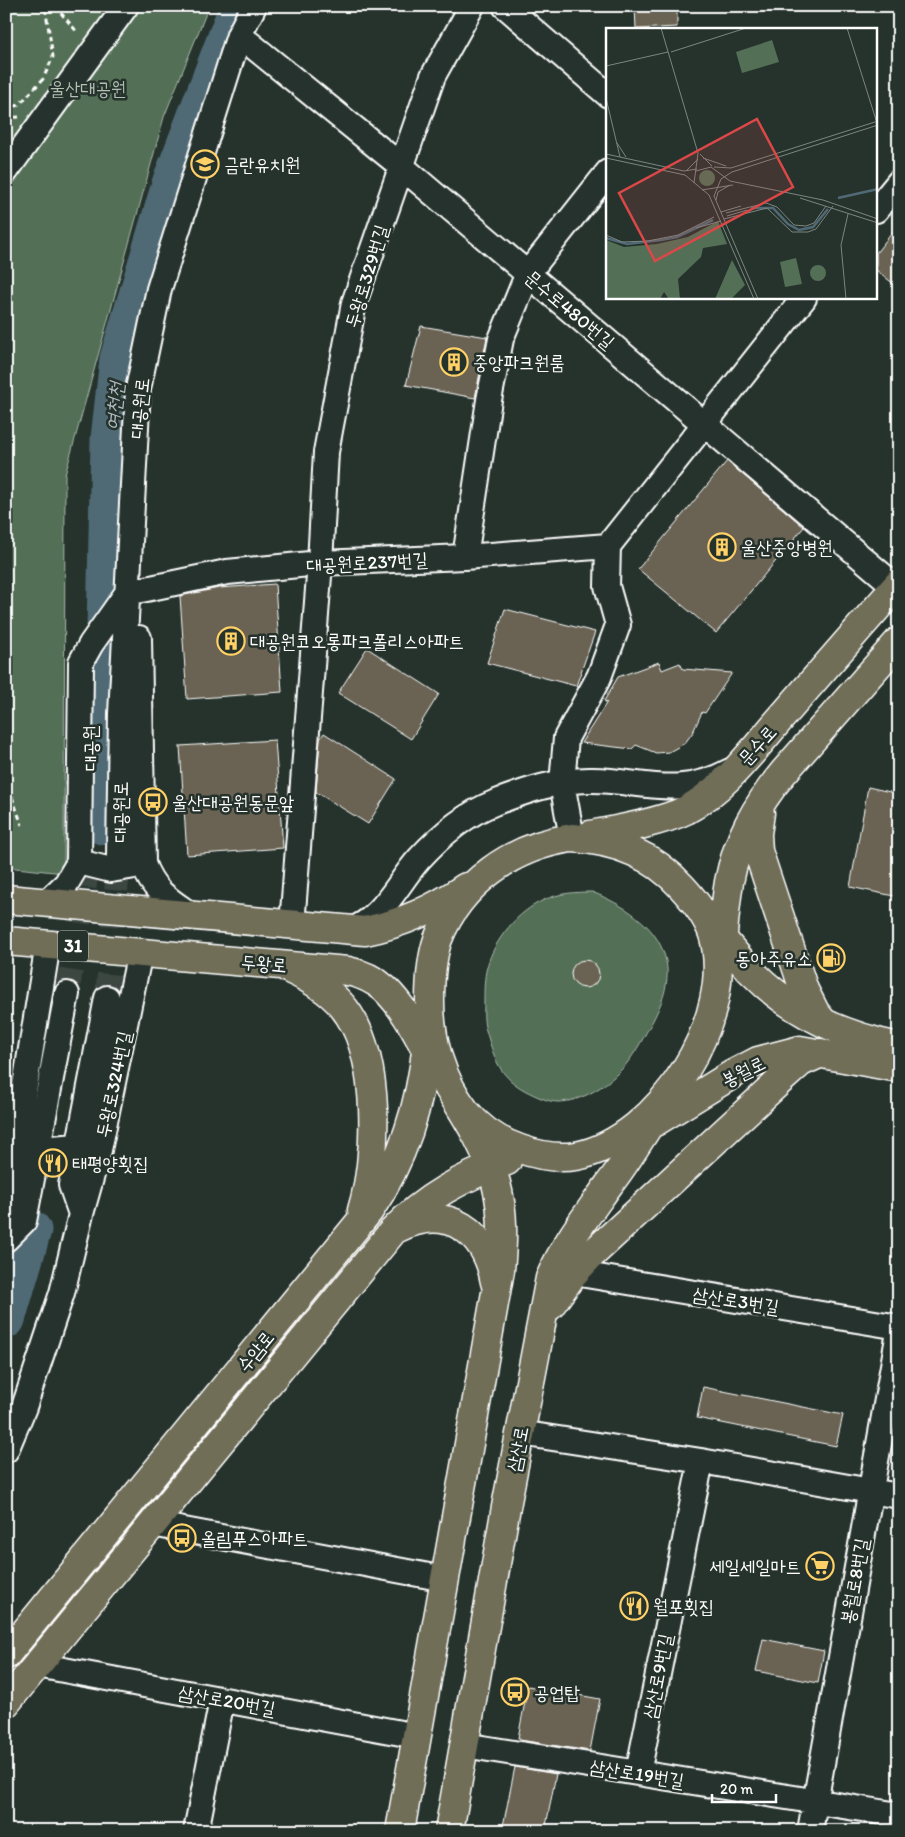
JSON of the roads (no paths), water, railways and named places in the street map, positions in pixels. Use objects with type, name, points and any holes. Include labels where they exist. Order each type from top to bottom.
[{"type":"main road","name":"문수로","points":[[572,838],[617,830],[684,811],[702,801],[738,767],[897,585]]},
{"type":"main road","name":"문수로","points":[[715,929],[734,858],[745,831],[766,794],[899,641]]},
{"type":"main road","points":[[766,794],[758,825],[758,851],[804,990],[815,1012],[824,1023]]},
{"type":"main road","points":[[6,899],[348,931],[366,931],[384,927],[438,903],[510,858],[532,847],[553,840],[572,838],[592,839],[614,844],[654,863],[674,878],[753,973],[775,993],[800,1010],[824,1023],[875,1042],[899,1047]]},
{"type":"main road","points":[[400,1831],[497,1294],[502,1247],[501,1206],[491,1167],[480,1141],[456,1100],[437,1056],[432,1034],[430,1010],[432,966],[438,940],[451,915],[466,894],[485,874]]},
{"type":"main road","points":[[456,1100],[487,1133],[509,1145],[535,1155],[576,1156],[602,1147],[628,1133],[648,1117],[666,1098],[692,1057],[703,1035],[712,1012],[717,988],[718,968],[713,933],[715,929]]},
{"type":"main road","name":"두왕로","points":[[6,941],[276,964],[361,974],[373,980],[385,990],[398,1005],[456,1100]]},
{"type":"main road","points":[[276,964],[301,974],[320,986],[336,1000],[349,1014],[368,1062],[371,1089],[372,1152],[367,1193],[353,1230]]},
{"type":"main road","name":"수암로","points":[[6,1655],[353,1230],[382,1191],[404,1147],[418,1098],[426,1051],[430,1010]]},
{"type":"main road","name":"봉월로","points":[[602,1147],[648,1126],[713,1085],[758,1061],[800,1050],[899,1068]]},
{"type":"main road","points":[[540,1322],[574,1273],[783,1078],[801,1062],[821,1053]]},
{"type":"main road","name":"삼산로","points":[[449,1831],[540,1322],[550,1278],[558,1257],[666,1098]]},
{"type":"main road","name":"수암로","points":[[6,1703],[392,1230],[426,1201],[452,1184],[491,1167],[535,1155]]},
{"type":"main road","points":[[392,1230],[424,1218],[438,1218],[451,1221],[465,1228],[477,1238],[486,1251],[497,1294]]},
{"type":"street","points":[[6,171],[126,6]]},
{"type":"street","name":"대공원로","points":[[119,856],[121,714],[138,389],[160,290],[239,35],[254,6]]},
{"type":"street","name":"두왕로329번길","points":[[292,925],[320,562],[326,452],[354,303],[433,76],[472,6]]},
{"type":"street","points":[[505,6],[606,93]]},
{"type":"street","name":"문수로480번길","points":[[239,35],[401,166],[897,585]]},
{"type":"street","points":[[465,557],[500,339],[528,273],[606,175]]},
{"type":"street","points":[[878,208],[899,182]]},
{"type":"street","points":[[572,838],[562,783],[566,738],[599,677],[618,625],[607,586],[608,546],[803,299]]},
{"type":"street","name":"대공원로237번길","points":[[127,593],[226,572],[320,562],[465,557],[608,546]]},
{"type":"street","points":[[47,902],[66,884],[84,858],[81,662],[91,644],[127,593]]},
{"type":"street","points":[[127,593],[140,642],[143,864],[149,880],[159,891],[191,915]]},
{"type":"street","points":[[348,931],[362,926],[374,916],[419,860],[438,840],[461,822],[492,804],[521,793],[562,783],[592,780],[657,787],[694,786],[721,776],[738,767]]},
{"type":"street","points":[[84,858],[111,870],[125,869],[143,864]]},
{"type":"street","points":[[6,1239],[24,1221],[20,1150],[48,944]]},
{"type":"street","name":"두왕로324번길","points":[[6,1450],[24,1407],[62,1294],[81,1214],[99,1150],[140,952]]},
{"type":"street","points":[[6,1202],[67,994]]},
{"type":"street","points":[[81,1214],[71,1185],[107,998]]},
{"type":"street","points":[[20,1150],[78,1146]]},
{"type":"street","name":"삼산로3번길","points":[[574,1273],[899,1327]]},
{"type":"street","name":"봉월로8번길","points":[[810,1831],[899,1332]]},
{"type":"street","points":[[520,1433],[701,1461],[899,1496]]},
{"type":"street","name":"삼산로9번길","points":[[638,1773],[701,1461]]},
{"type":"street","points":[[152,1524],[445,1579]]},
{"type":"street","name":"삼산로20번길","points":[[37,1665],[417,1736]]},
{"type":"street","points":[[196,1831],[222,1700]]},
{"type":"street","name":"삼산로19번길","points":[[464,1745],[899,1816]]},
{"type":"waterway","name":"여천천","points":[[102,825],[110,439],[119,359],[172,181],[239,6]]},
{"type":"waterway","name":"여천천","points":[[6,1319],[32,1230]]},
{"type":"tunnel","points":[[67,994],[90,853]]},
{"type":"tunnel","points":[[107,998],[119,856]]},
{"type":"place","name":"금란유치원","points":[[205,164]]},
{"type":"place","name":"중앙파크원룸","points":[[454,362]]},
{"type":"place","name":"울산중앙병원","points":[[722,547]]},
{"type":"place","name":"대공원코오롱파크폴리스아파트","points":[[231,641]]},
{"type":"place","name":"울산대공원동문앞","points":[[153,802]]},
{"type":"place","name":"동아주유소","points":[[831,958]]},
{"type":"place","name":"태평양횟집","points":[[53,1163]]},
{"type":"place","name":"올림푸스아파트","points":[[182,1538]]},
{"type":"place","name":"세일세일마트","points":[[820,1566]]},
{"type":"place","name":"월포횟집","points":[[634,1606]]},
{"type":"place","name":"공업탑","points":[[515,1692]]},
{"type":"park label","name":"울산대공원","points":[[88,88]]}]
